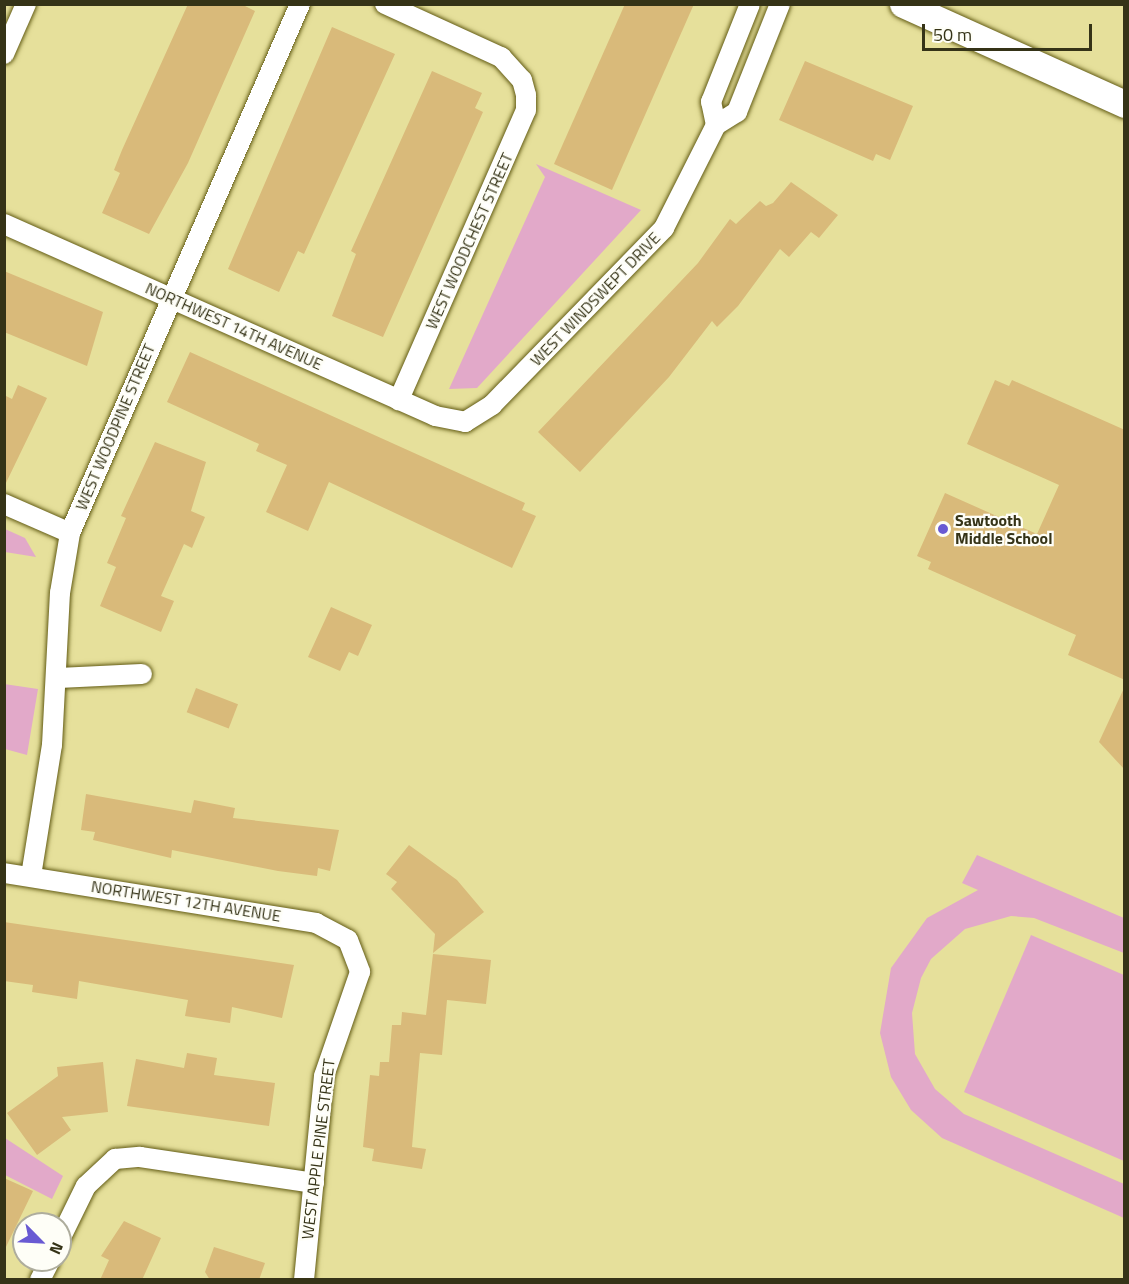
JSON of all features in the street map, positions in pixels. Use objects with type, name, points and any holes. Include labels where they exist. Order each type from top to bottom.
[{"type":"main road","points":[[903,4],[1125,104]]},
{"type":"street","points":[[4,54],[26,4]]},
{"type":"street","name":"WEST WOODPINE STREET","points":[[31,876],[58,678],[60,593],[70,533],[170,298],[300,4]]},
{"type":"street","name":"WEST WOODCHEST STREET","points":[[385,4],[501,57],[522,80],[526,110],[399,400]]},
{"type":"street","points":[[716,125],[711,102],[750,4]]},
{"type":"street","name":"WEST WINDSWEPT DRIVE","points":[[465,422],[492,405],[664,228],[716,125],[737,112],[780,4]]},
{"type":"street","name":"NORTHWEST 14TH AVENUE","points":[[4,224],[399,400],[465,422]]},
{"type":"street","points":[[4,504],[70,533]]},
{"type":"street","points":[[58,678],[142,674]]},
{"type":"street","name":"NORTHWEST 12TH AVENUE","points":[[4,873],[316,922],[348,940],[357,953]]},
{"type":"street","name":"WEST APPLE PINE STREET","points":[[304,1280],[324,1076],[356,992],[357,953]]},
{"type":"street","points":[[72,1218],[102,1167],[115,1159],[140,1157],[314,1183]]},
{"type":"shaded area","points":[[536,164],[641,210],[477,388],[449,389],[545,177]]},
{"type":"shaded area","points":[[5,529],[25,538],[36,557],[5,552]]},
{"type":"shaded area","points":[[4,684],[38,689],[27,755],[5,749]]},
{"type":"shaded area","points":[[977,855],[1124,918],[1124,953],[1034,918],[1011,916],[965,929],[931,959],[921,978],[912,1013],[915,1054],[935,1089],[964,1114],[1124,1184],[1124,1218],[942,1138],[911,1110],[891,1077],[880,1033],[891,968],[927,918],[978,890],[962,883]]},
{"type":"shaded area","points":[[1031,935],[1124,975],[1124,1161],[964,1092]]},
{"type":"shaded area","points":[[5,1138],[63,1176],[52,1199],[5,1175]]},
{"type":"building","points":[[188,4],[241,4],[255,11],[188,163],[149,234],[102,213],[120,173],[114,170],[122,150]]},
{"type":"building","points":[[625,4],[694,4],[612,190],[554,164]]},
{"type":"building","points":[[332,27],[395,54],[304,254],[298,251],[279,292],[228,269]]},
{"type":"building","points":[[805,61],[913,106],[890,160],[876,154],[873,161],[779,120]]},
{"type":"building","points":[[432,71],[482,93],[475,108],[483,112],[383,337],[332,316],[356,254],[351,251]]},
{"type":"building","points":[[791,182],[838,215],[819,238],[811,232],[789,257],[780,249],[738,306],[717,327],[712,321],[669,377],[580,472],[538,432],[698,263],[730,219],[736,224],[760,201],[766,206],[773,203]]},
{"type":"building","points":[[4,271],[103,312],[87,366],[4,332]]},
{"type":"building","points":[[190,352],[525,503],[522,510],[536,516],[512,568],[329,482],[308,531],[266,512],[287,465],[256,451],[259,444],[167,402]]},
{"type":"building","points":[[995,380],[1009,386],[1012,380],[1125,430],[1125,680],[1068,655],[1076,635],[928,569],[931,562],[917,556],[945,493],[1037,534],[1059,485],[967,444]]},
{"type":"building","points":[[18,385],[47,398],[4,487],[4,395],[12,399]]},
{"type":"building","points":[[155,442],[206,462],[191,511],[205,517],[192,548],[184,544],[161,596],[174,601],[161,632],[100,606],[116,567],[107,563],[126,518],[121,516]]},
{"type":"building","points":[[331,607],[372,625],[358,656],[349,652],[340,671],[308,657]]},
{"type":"building","points":[[1125,686],[1125,770],[1099,742]]},
{"type":"building","points":[[196,688],[238,704],[229,728],[187,712]]},
{"type":"building","points":[[86,794],[191,813],[194,800],[235,808],[233,818],[339,830],[330,871],[318,868],[317,876],[278,871],[172,850],[171,858],[93,840],[95,832],[81,830]]},
{"type":"building","points":[[409,845],[457,880],[484,912],[433,953],[435,934],[391,889],[397,882],[386,874]]},
{"type":"building","points":[[4,922],[294,965],[282,1018],[232,1007],[230,1023],[185,1016],[188,1000],[79,981],[77,999],[32,992],[33,985],[4,981]]},
{"type":"building","points":[[433,954],[491,960],[486,1004],[447,1000],[442,1055],[420,1053],[412,1147],[426,1149],[422,1169],[372,1161],[374,1149],[363,1147],[370,1075],[379,1076],[380,1062],[389,1062],[392,1025],[401,1025],[402,1012],[426,1015]]},
{"type":"building","points":[[187,1053],[217,1058],[214,1075],[275,1083],[269,1126],[127,1106],[136,1059],[184,1068]]},
{"type":"building","points":[[103,1062],[108,1112],[62,1117],[71,1130],[37,1155],[7,1113],[58,1076],[57,1067]]},
{"type":"building","points":[[4,1178],[33,1191],[23,1212],[12,1212],[12,1234],[4,1251]]},
{"type":"building","points":[[124,1221],[161,1238],[142,1280],[100,1280],[109,1260],[101,1256]]},
{"type":"building","points":[[214,1247],[265,1263],[259,1280],[210,1280],[205,1272]]},
{"type":"place","name":"Sawtooth Middle School","points":[[943,529]]}]
